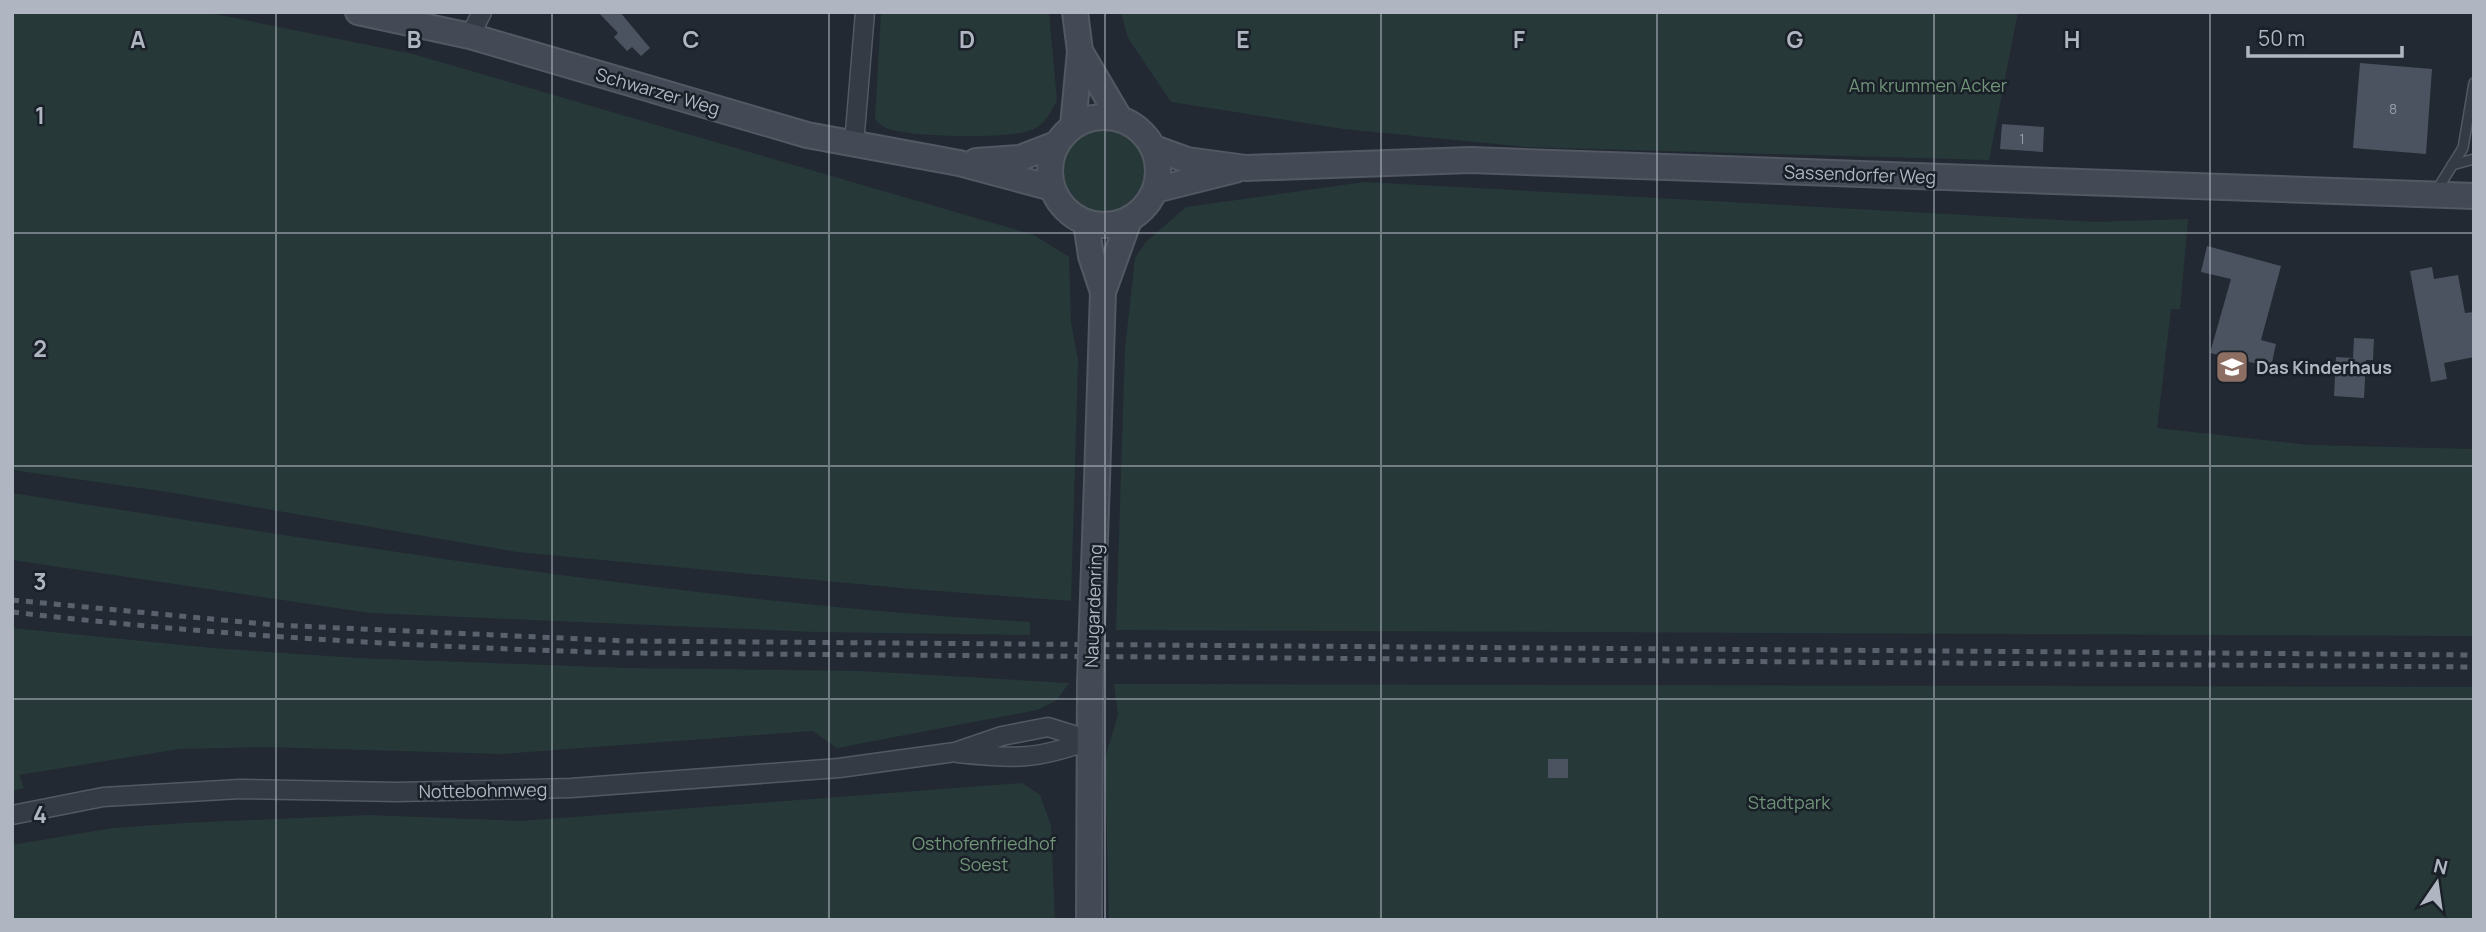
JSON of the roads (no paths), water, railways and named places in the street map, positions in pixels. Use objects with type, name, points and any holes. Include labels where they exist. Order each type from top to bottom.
[{"type":"street","name":"Schwarzer Weg","points":[[358,12],[470,36],[770,125],[853,144],[959,163],[1052,188]]},
{"type":"street","points":[[470,36],[482,12]]},
{"type":"street","points":[[853,144],[865,12]]},
{"type":"street","points":[[1073,126],[1080,51],[1075,12]]},
{"type":"street","points":[[1080,51],[1120,119]]},
{"type":"street","points":[[1095,117],[1120,119],[1140,130],[1154,148],[1159,170],[1155,190],[1145,207],[1129,220],[1108,226],[1086,223],[1059,203],[1052,188],[1049,165],[1056,144],[1073,126],[1095,117]]},
{"type":"street","name":"Schwarzer Weg","points":[[959,163],[1020,159],[1056,144]]},
{"type":"street","name":"Sassendorfer Weg","points":[[1154,148],[1187,160],[1246,167],[1470,160],[2474,195]]},
{"type":"street","name":"Sassendorfer Weg","points":[[1155,190],[1246,167]]},
{"type":"street","name":"Naugardenring","points":[[1102,292],[1129,220]]},
{"type":"street","name":"Naugardenring","points":[[1086,223],[1091,256],[1102,292],[1090,683],[1089,920]]},
{"type":"street","name":"Nottebohmweg","points":[[12,815],[103,797],[240,789],[397,792],[570,788],[839,768],[955,752],[1002,736],[1048,727],[1090,740]]},
{"type":"street","name":"Nottebohmweg","points":[[955,752],[1004,758],[1049,755],[1090,740]]},
{"type":"lane","points":[[2434,194],[2463,148],[2474,83]]},
{"type":"lane","points":[[2452,165],[2474,159]]},
{"type":"railway","points":[[12,600],[275,625],[627,641],[2474,655]]},
{"type":"railway","points":[[12,612],[166,628],[320,639],[627,653],[2474,667]]},
{"type":"place","name":"Das Kinderhaus","points":[[2232,367]]},
{"type":"park label","name":"Am krummen Acker","points":[[1928,85]]},
{"type":"park label","name":"Stadtpark","points":[[1789,802]]},
{"type":"park label","name":"Osthofenfriedhof Soest","points":[[984,853]]}]
